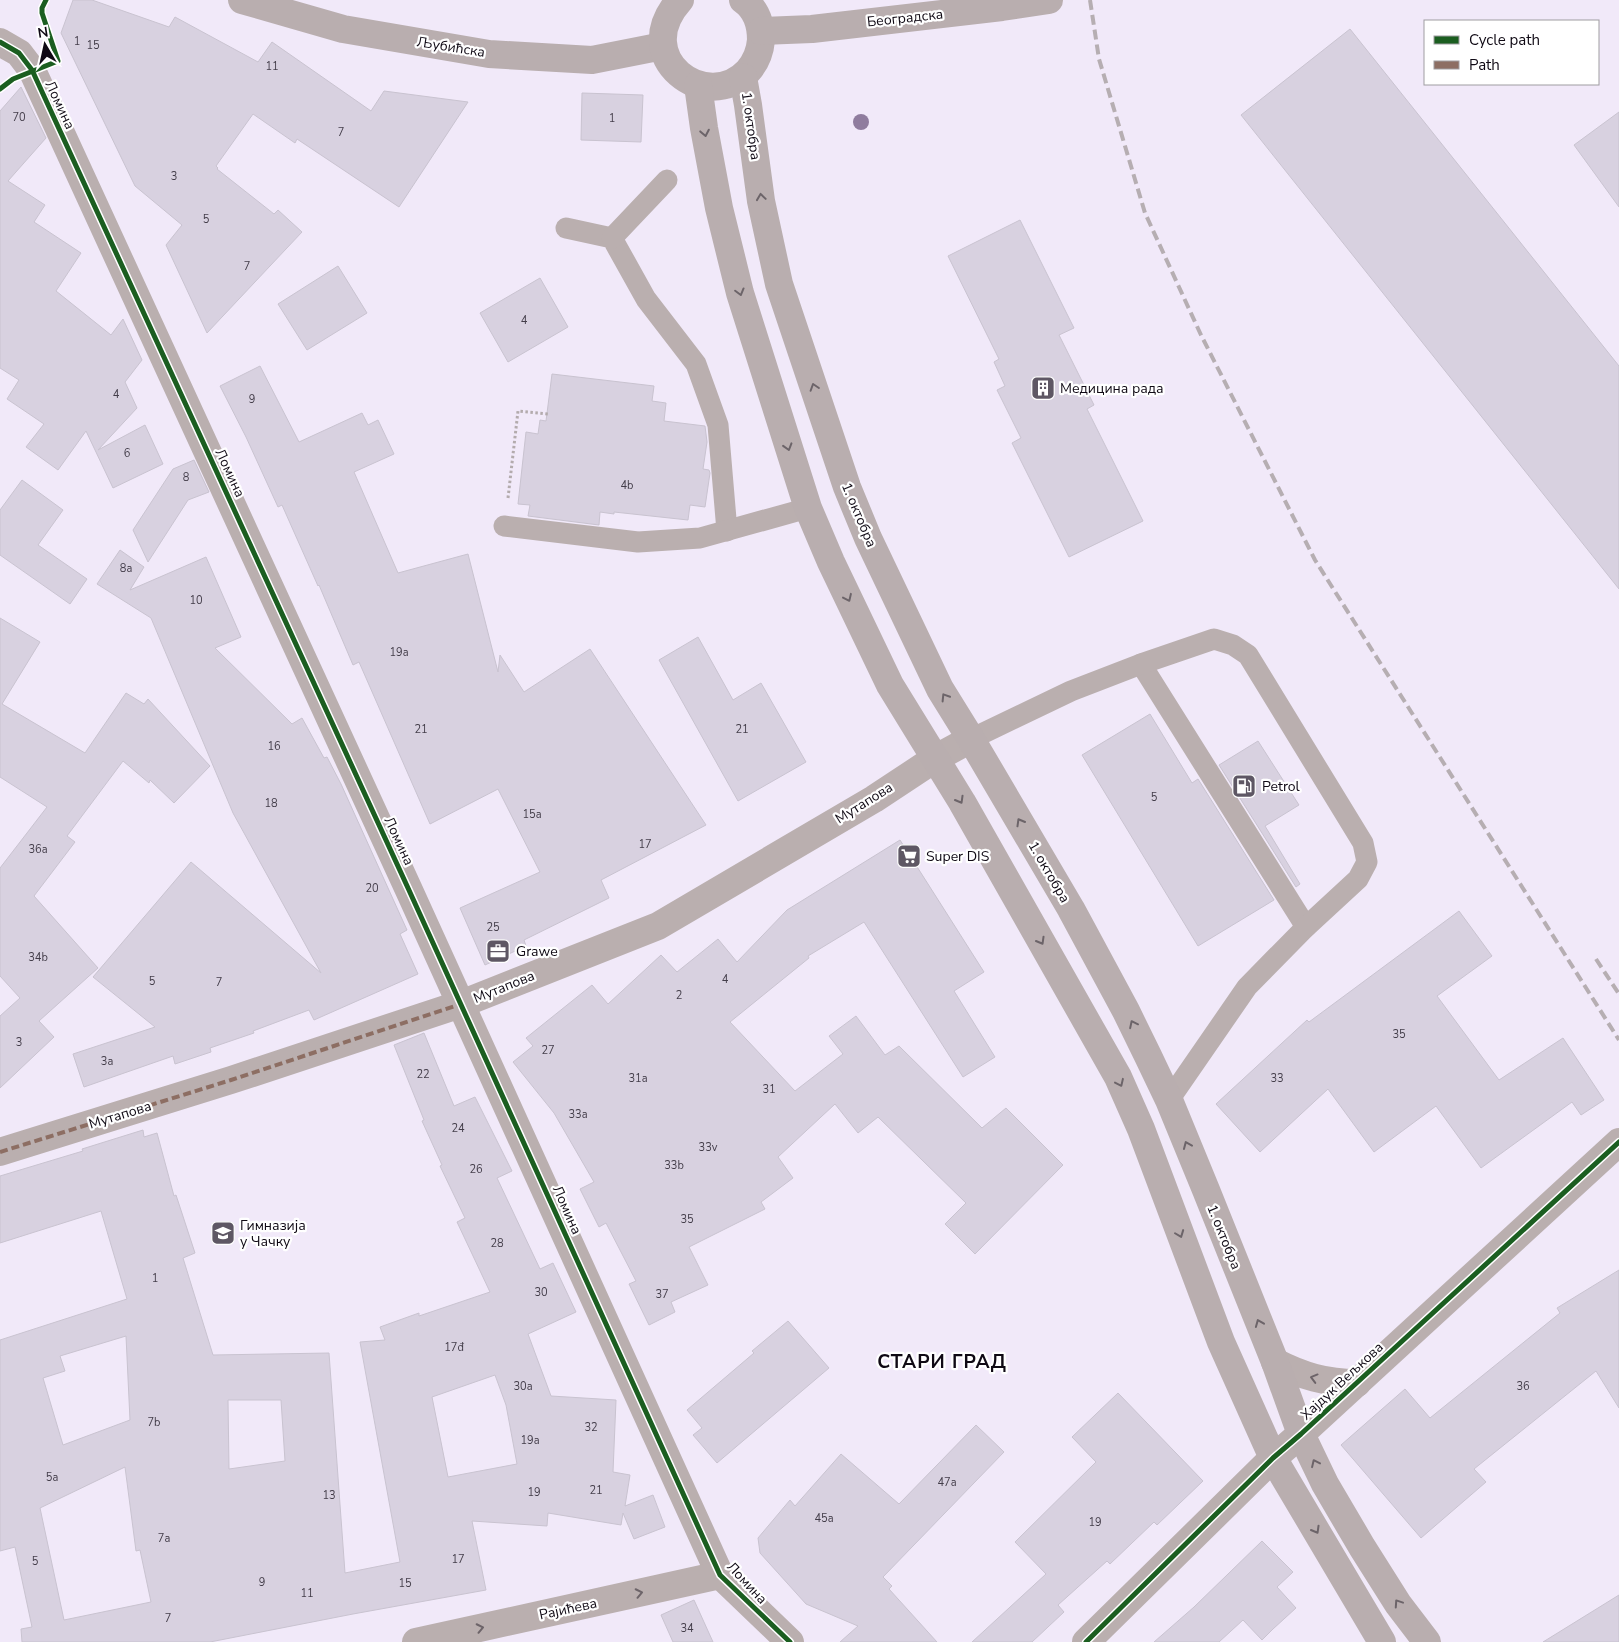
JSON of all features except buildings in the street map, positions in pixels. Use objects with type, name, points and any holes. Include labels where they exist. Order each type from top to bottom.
[{"type":"main road","name":"Љубићска","points":[[242,0],[343,29],[489,54],[592,60],[663,46]]},
{"type":"main road","points":[[680,0],[666,20],[663,46],[667,59],[675,70],[685,79],[698,85],[728,85],[743,77],[754,64],[760,48],[761,31],[757,16],[743,0]]},
{"type":"main road","name":"Београдска","points":[[761,31],[812,29],[1001,4],[1049,0]]},
{"type":"main road","name":"1. октобра","points":[[743,77],[761,202],[779,284],[847,487],[868,538],[940,689],[1085,935],[1126,1010],[1169,1100],[1302,1434],[1325,1484],[1398,1604],[1427,1642]]},
{"type":"main road","points":[[698,85],[719,208],[740,293],[808,508],[831,562],[890,685],[936,758],[1118,1077],[1141,1129],[1221,1342],[1273,1458],[1382,1642]]},
{"type":"street","name":"Ломина","points":[[0,42],[19,53],[32,70],[461,1004],[720,1575],[790,1642]]},
{"type":"street","name":"Мутапова","points":[[0,1152],[230,1080],[461,1004],[658,926],[874,799],[936,758],[971,739]]},
{"type":"street","name":"Хајдук Вељкова","points":[[1086,1642],[1273,1458],[1302,1434],[1619,1142]]},
{"type":"street","points":[[1274,1362],[1296,1373],[1319,1380],[1357,1383]]},
{"type":"street","name":"Рајићева","points":[[416,1642],[720,1575]]},
{"type":"lane","points":[[612,238],[667,180]]},
{"type":"lane","points":[[566,228],[612,238],[646,299],[696,364],[718,424],[727,531]]},
{"type":"lane","points":[[504,526],[638,542],[700,538],[808,508]]},
{"type":"lane","points":[[971,739],[1071,691],[1141,664],[1214,640],[1233,646],[1248,655],[1363,843],[1367,862],[1358,879],[1306,927],[1247,987],[1169,1100]]},
{"type":"lane","points":[[1141,664],[1306,927]]},
{"type":"path","points":[[504,526],[518,411],[550,414]]},
{"type":"railway","points":[[1090,0],[1099,59],[1145,213],[1201,335],[1315,560],[1619,1040]]},
{"type":"railway","points":[[1596,959],[1619,994]]},
{"type":"marked path","points":[[0,1152],[231,1080],[461,1004]]},
{"type":"cycle path","points":[[0,89],[13,79],[58,61],[42,13],[46,0]]},
{"type":"cycle path","points":[[0,42],[19,53],[32,70],[408,888],[720,1575],[790,1642]]},
{"type":"cycle path","points":[[1086,1642],[1273,1458],[1619,1142]]},
{"type":"place","name":"Медицина рада","points":[[1043,388]]},
{"type":"place","name":"Petrol","points":[[1244,786]]},
{"type":"place","name":"Super DIS","points":[[909,856]]},
{"type":"place","name":"Grawe","points":[[498,951]]},
{"type":"place","name":"Гимназија у Чачку","points":[[223,1233]]},
{"type":"district","name":"СТАРИ ГРАД","points":[[942,1362]]}]
